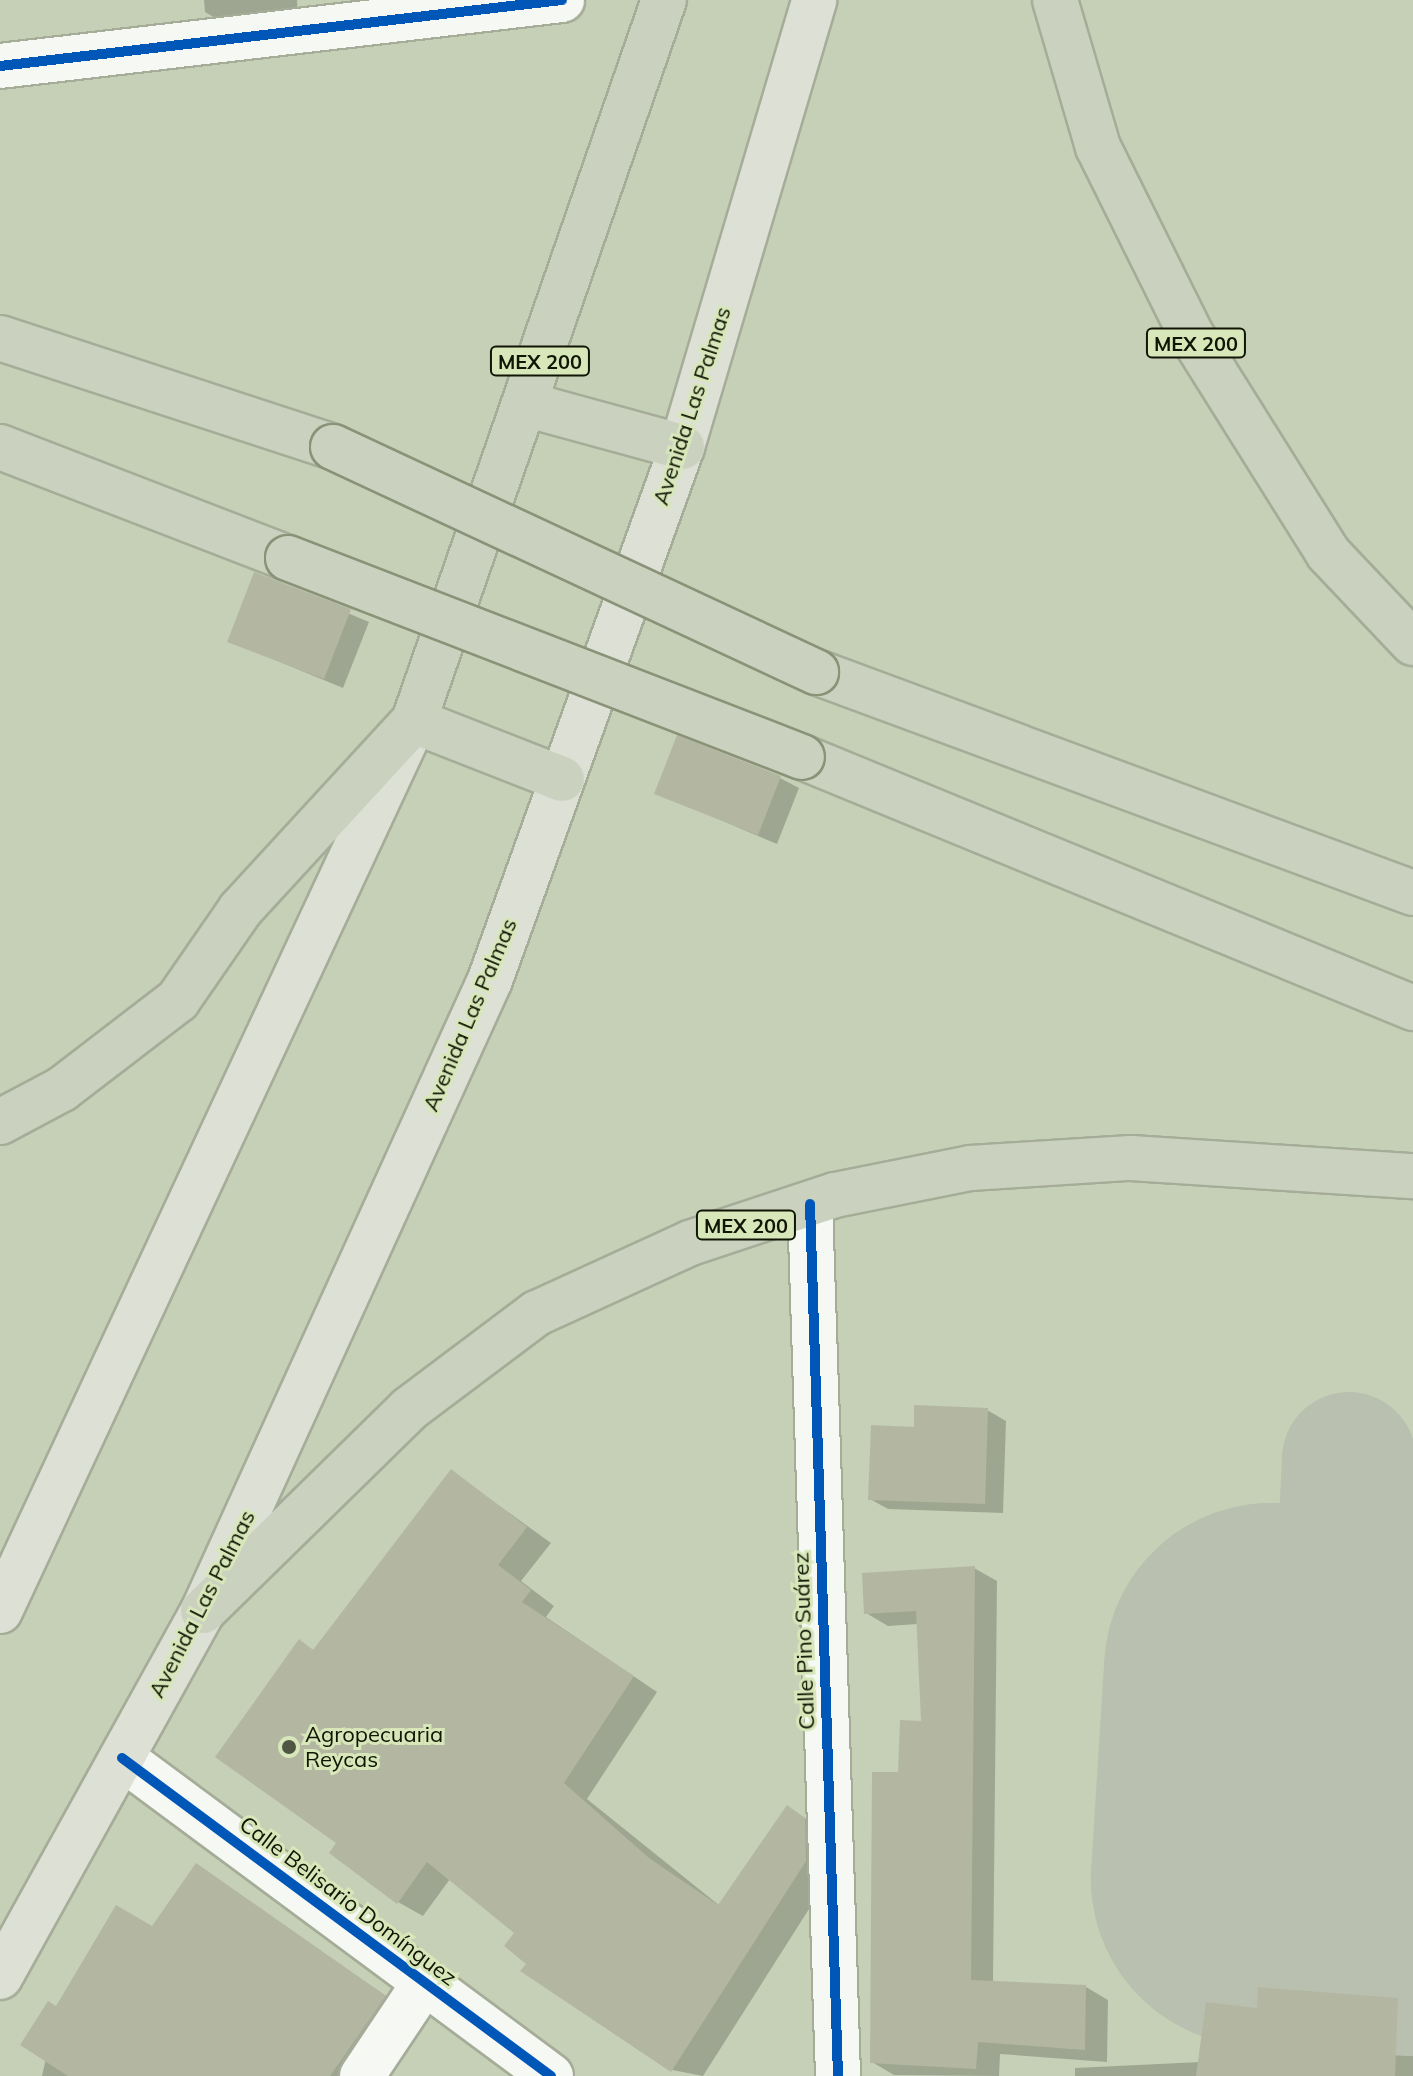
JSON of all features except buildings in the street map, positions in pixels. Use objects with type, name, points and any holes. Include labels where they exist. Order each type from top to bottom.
[{"type":"highway","name":"MEX 200","points":[[414,721],[664,0]]},
{"type":"highway","name":"MEX 200","points":[[1055,0],[1098,147],[1192,336],[1328,553],[1413,643]]},
{"type":"highway","points":[[0,338],[333,447],[816,672],[1413,893]]},
{"type":"highway","points":[[525,404],[682,447]]},
{"type":"highway","points":[[0,447],[802,757],[1413,1008]]},
{"type":"highway","points":[[0,1122],[62,1089],[178,1000],[240,910],[414,721],[562,779]]},
{"type":"highway","name":"MEX 200","points":[[203,1611],[409,1409],[537,1313],[690,1243],[810,1204],[970,1168],[1131,1158],[1413,1176]]},
{"type":"main road","name":"Avenida Las Palmas","points":[[0,1977],[203,1611],[490,980],[682,447],[814,0]]},
{"type":"main road","points":[[0,1611],[414,721]]},
{"type":"street","points":[[0,66],[562,0]]},
{"type":"street","name":"Calle Pino Suárez","points":[[810,1204],[838,2076]]},
{"type":"street","name":"Calle Belisario Domínguez","points":[[122,1758],[551,2076]]},
{"type":"street","points":[[362,2076],[425,1982]]},
{"type":"taxiway","points":[[1349,1459],[1337,1702],[1356,1748],[1413,1788]]},
{"type":"runway","points":[[1413,1680],[1271,1670],[1258,1879],[1413,1889]]},
{"type":"cycle path","points":[[0,66],[562,0]]},
{"type":"cycle path","points":[[810,1204],[838,2076]]},
{"type":"cycle path","points":[[122,1758],[551,2076]]},
{"type":"place","name":"Agropecuaria Reycas","points":[[289,1747]]}]
